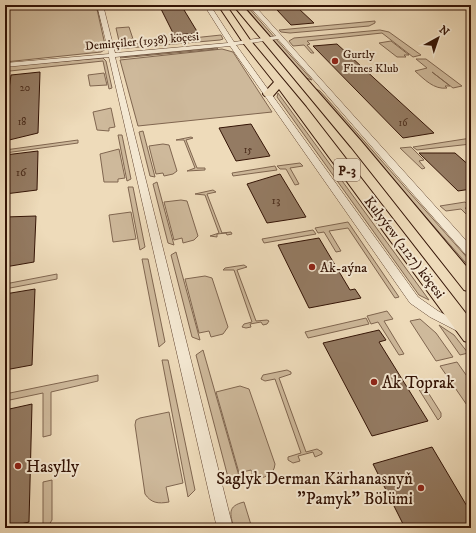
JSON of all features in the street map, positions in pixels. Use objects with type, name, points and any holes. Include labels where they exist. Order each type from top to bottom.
[{"type":"highway","name":"Kulyýew (2127) köçesi","points":[[232,6],[265,40],[356,144],[471,285]]},
{"type":"highway","name":"Kulyýew (2127) köçesi","points":[[232,6],[248,42],[280,82],[469,333]]},
{"type":"highway","points":[[269,94],[280,82]]},
{"type":"highway","points":[[301,82],[326,88]]},
{"type":"street","points":[[100,5],[225,528]]},
{"type":"street","points":[[207,5],[232,44],[414,300],[434,314],[469,333]]},
{"type":"street","points":[[232,6],[281,37],[471,253]]},
{"type":"street","name":"Demirçiler (1938) köçesi","points":[[5,65],[232,44],[281,37]]},
{"type":"shaded area","points":[[5,5],[96,5],[106,49],[101,52],[5,62]]},
{"type":"shaded area","points":[[247,6],[312,80],[306,78],[245,7]]},
{"type":"shaded area","points":[[375,21],[375,23],[369,26],[290,33],[281,32],[279,30]]},
{"type":"shaded area","points":[[129,27],[133,39],[119,41],[116,28]]},
{"type":"shaded area","points":[[380,30],[389,32],[421,55],[413,57],[382,33],[307,41],[310,44],[307,45],[314,53],[311,53],[304,45],[293,46],[289,41],[294,38]]},
{"type":"shaded area","points":[[221,35],[223,39],[220,40],[117,49],[117,46]]},
{"type":"shaded area","points":[[391,41],[409,55],[404,55],[406,57],[397,57],[379,43]]},
{"type":"shaded area","points":[[218,49],[120,58],[121,57]]},
{"type":"shaded area","points":[[222,49],[233,52],[272,112],[138,126],[120,60]]},
{"type":"shaded area","points":[[103,58],[106,61],[112,88],[109,89],[103,61],[10,71],[5,75],[5,66]]},
{"type":"shaded area","points":[[416,59],[426,59],[462,86],[453,88],[432,72],[450,86],[445,86],[447,88],[442,88],[434,86],[415,71],[427,68]]},
{"type":"shaded area","points":[[104,73],[107,85],[90,86],[88,75]]},
{"type":"shaded area","points":[[314,88],[320,91],[471,262],[471,269]]},
{"type":"shaded area","points":[[278,93],[429,300],[419,295],[277,97]]},
{"type":"shaded area","points":[[111,108],[115,127],[109,128],[109,131],[97,130],[93,112]]},
{"type":"shaded area","points":[[143,131],[155,177],[150,176],[139,132]]},
{"type":"shaded area","points":[[118,135],[122,135],[131,179],[127,181]]},
{"type":"shaded area","points":[[191,137],[193,138],[186,140],[197,168],[205,168],[205,170],[187,171],[195,168],[184,140],[176,140]]},
{"type":"shaded area","points":[[471,138],[471,144],[417,150],[413,147]]},
{"type":"shaded area","points":[[78,140],[78,143],[5,153],[5,150]]},
{"type":"shaded area","points":[[163,144],[169,145],[177,171],[173,174],[164,176],[163,173],[156,174],[149,146]]},
{"type":"shaded area","points":[[411,147],[424,160],[419,161],[425,168],[422,169],[400,148]]},
{"type":"shaded area","points":[[119,149],[125,178],[118,179],[118,182],[104,182],[100,154]]},
{"type":"shaded area","points":[[300,163],[303,166],[290,168],[299,184],[295,185],[286,169],[280,169],[277,166]]},
{"type":"shaded area","points":[[275,166],[277,170],[233,176],[232,173]]},
{"type":"shaded area","points":[[157,182],[174,245],[168,243],[153,184]]},
{"type":"shaded area","points":[[128,187],[133,187],[145,247],[140,250]]},
{"type":"shaded area","points":[[213,190],[216,192],[207,194],[222,233],[231,232],[232,234],[217,234],[217,237],[210,236],[219,233],[205,195],[195,194]]},
{"type":"shaded area","points":[[181,200],[187,201],[198,236],[194,240],[183,243],[182,238],[174,240],[164,202]]},
{"type":"shaded area","points":[[465,202],[471,207],[465,208],[471,214],[471,219],[461,209],[446,211],[440,206]]},
{"type":"shaded area","points":[[131,212],[136,239],[113,242],[109,215]]},
{"type":"shaded area","points":[[348,222],[399,297],[395,298],[348,228],[329,231],[341,251],[336,252],[324,232],[318,233],[315,228]]},
{"type":"shaded area","points":[[313,230],[316,234],[264,243],[262,239]]},
{"type":"shaded area","points":[[176,252],[200,340],[192,337],[171,255]]},
{"type":"shaded area","points":[[142,259],[148,259],[165,342],[159,347]]},
{"type":"shaded area","points":[[244,265],[247,267],[237,270],[256,321],[267,320],[269,321],[267,324],[263,325],[261,322],[250,324],[251,327],[242,327],[244,324],[252,322],[234,270],[223,270],[225,268]]},
{"type":"shaded area","points":[[57,274],[57,279],[5,289],[5,284]]},
{"type":"shaded area","points":[[205,276],[212,278],[228,327],[223,334],[211,337],[209,331],[199,333],[185,279]]},
{"type":"shaded area","points":[[387,311],[393,319],[384,321],[404,354],[399,355],[378,322],[371,324],[367,316]]},
{"type":"shaded area","points":[[366,318],[369,324],[308,338],[305,332]]},
{"type":"shaded area","points":[[420,319],[436,333],[453,357],[436,361],[410,321]]},
{"type":"shaded area","points":[[439,325],[454,335],[468,353],[460,355]]},
{"type":"shaded area","points":[[203,350],[241,483],[229,481],[196,355]]},
{"type":"shaded area","points":[[162,360],[168,360],[195,490],[188,497]]},
{"type":"shaded area","points":[[457,362],[471,382],[471,411],[440,366]]},
{"type":"shaded area","points":[[287,370],[291,372],[291,374],[279,378],[306,452],[317,449],[322,452],[322,454],[315,457],[313,452],[298,456],[300,461],[293,463],[288,460],[288,457],[301,453],[275,379],[265,381],[261,379],[263,375]]},
{"type":"shaded area","points":[[98,375],[98,381],[51,392],[51,435],[43,437],[43,393],[5,401],[5,394]]},
{"type":"shaded area","points":[[240,386],[249,389],[275,464],[271,474],[254,480],[251,470],[239,473],[216,392]]},
{"type":"shaded area","points":[[424,386],[441,413],[441,417],[438,420],[418,388]]},
{"type":"shaded area","points":[[169,412],[183,483],[166,487],[169,502],[158,503],[152,501],[145,494],[135,425],[136,420],[140,418]]},
{"type":"shaded area","points":[[52,480],[52,520],[47,528],[43,528],[43,482]]},
{"type":"shaded area","points":[[244,502],[252,528],[234,528],[231,519],[232,508]]},
{"type":"building","points":[[159,5],[181,5],[198,33],[174,35]]},
{"type":"building","points":[[298,8],[314,23],[291,25],[277,10]]},
{"type":"building","points":[[337,44],[434,133],[403,138],[313,46]]},
{"type":"building","points":[[40,72],[38,133],[5,141],[5,118],[11,75]]},
{"type":"building","points":[[251,124],[270,156],[236,161],[219,128]]},
{"type":"building","points":[[38,151],[37,190],[5,194],[5,155]]},
{"type":"building","points":[[419,153],[455,153],[471,167],[471,189],[458,191]]},
{"type":"building","points":[[280,174],[306,217],[267,223],[247,184]]},
{"type":"building","points":[[36,216],[34,262],[5,267],[5,217]]},
{"type":"building","name":"Ak-aýna","points":[[319,238],[350,290],[355,289],[361,298],[309,308],[278,245]]},
{"type":"building","points":[[35,289],[32,365],[5,370],[5,294]]},
{"type":"building","name":"Ak Toprak","points":[[379,330],[386,340],[379,342],[428,421],[372,436],[323,343]]},
{"type":"building","name":"Hasylly","points":[[32,404],[29,522],[5,528],[5,410]]},
{"type":"building","name":"Saglyk Derman Kärhanasnyň \"Pamyk\" Bölümi","points":[[432,447],[471,513],[471,528],[405,528],[373,464]]},
{"type":"place","name":"Gurtly Fitnes Klub","points":[[335,61]]},
{"type":"place","name":"Ak-aýna","points":[[312,267]]},
{"type":"place","name":"Ak Toprak","points":[[374,382]]},
{"type":"place","name":"Hasylly","points":[[18,466]]},
{"type":"place","name":"Saglyk Derman Kärhanasnyň \"Pamyk\" Bölümi","points":[[421,488]]}]
